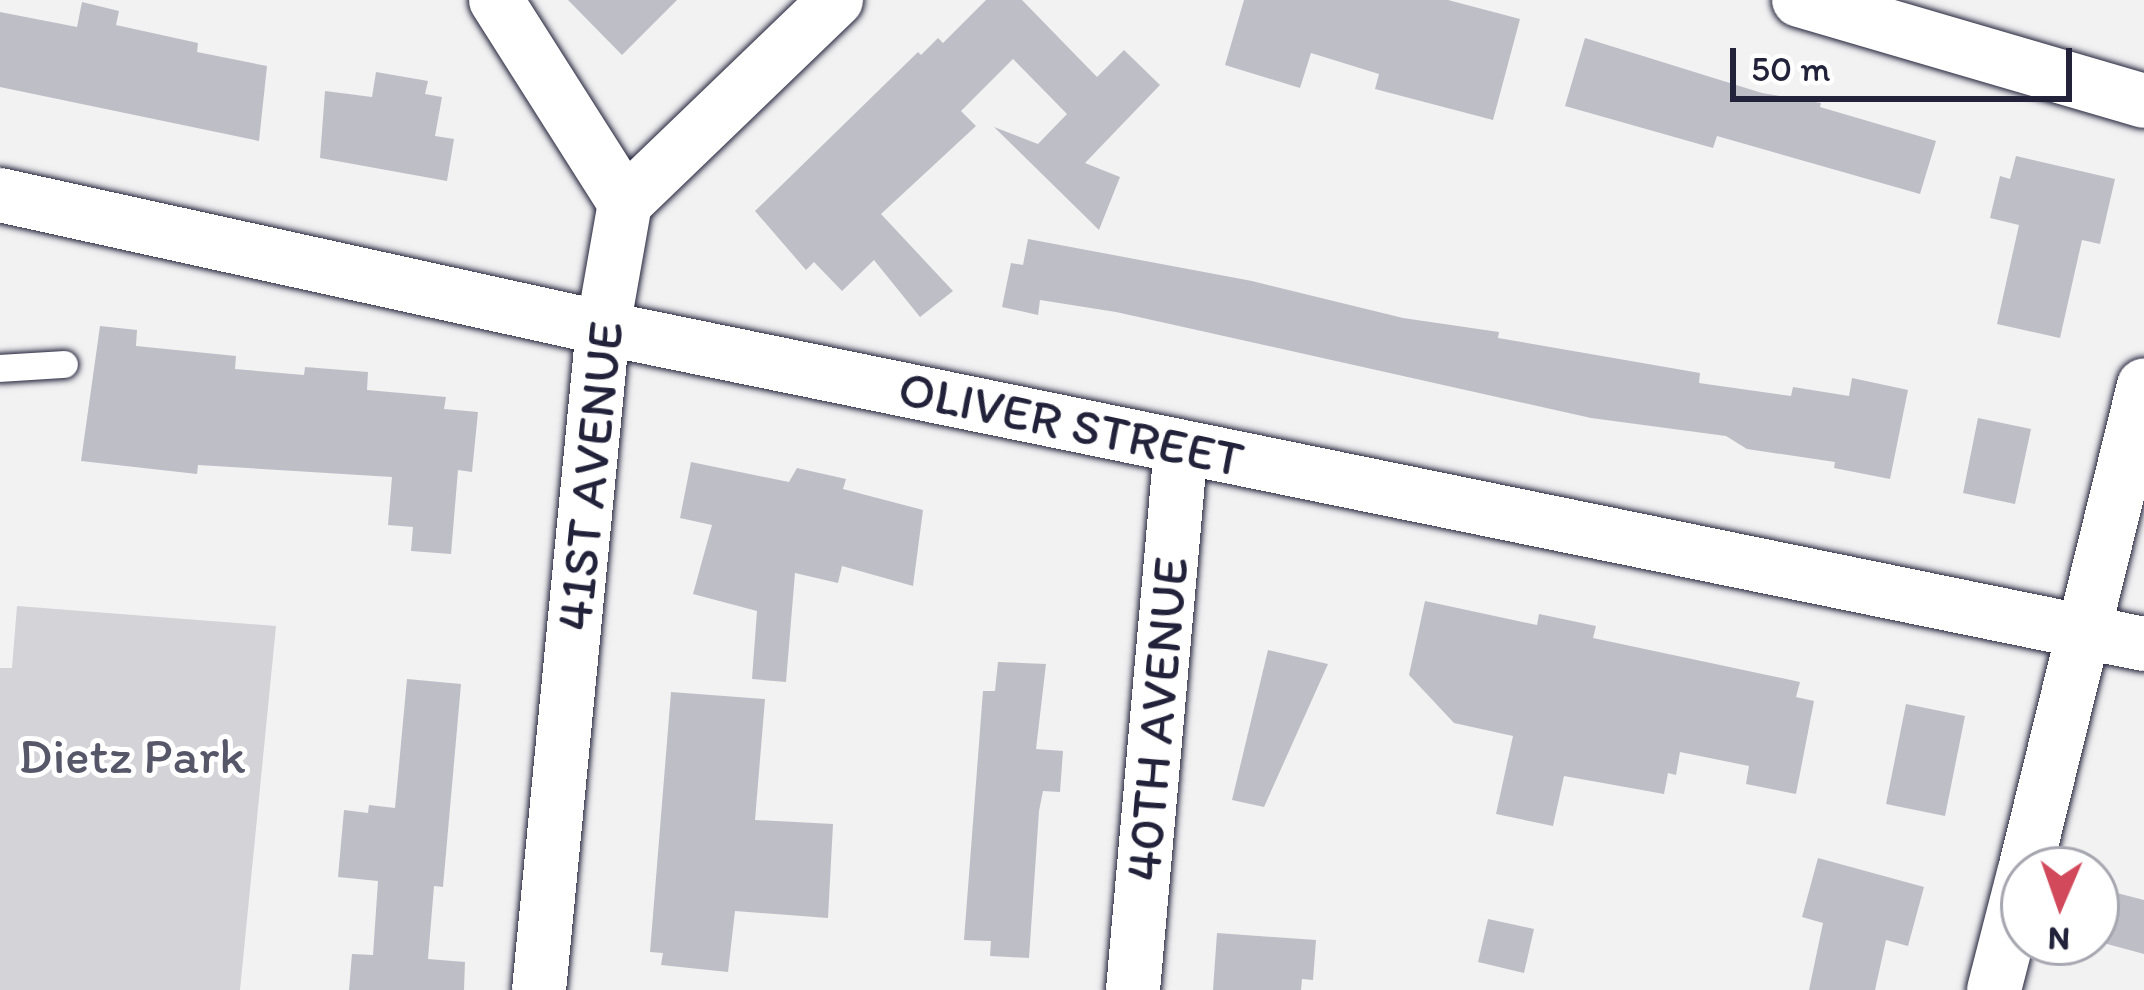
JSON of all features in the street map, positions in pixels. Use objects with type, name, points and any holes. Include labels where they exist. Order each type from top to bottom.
[{"type":"street","points":[[496,0],[625,203],[836,0]]},
{"type":"street","points":[[1799,0],[2144,101]]},
{"type":"street","name":"OLIVER STREET","points":[[0,195],[603,328],[2144,644]]},
{"type":"street","name":"41ST AVENUE","points":[[539,990],[603,328],[625,203]]},
{"type":"street","points":[[2032,846],[2144,385]]},
{"type":"street","name":"40TH AVENUE","points":[[1133,990],[1181,447]]},
{"type":"lane","points":[[0,368],[64,364]]},
{"type":"green space","name":"Dietz Park","points":[[17,606],[276,626],[240,990],[0,990],[0,668],[12,668]]},
{"type":"building","points":[[568,0],[677,0],[622,55]]},
{"type":"building","points":[[986,0],[1022,0],[1097,77],[1124,50],[1160,85],[1085,163],[1120,177],[1099,230],[994,127],[1038,144],[1067,114],[1013,59],[961,111],[976,126],[881,214],[953,291],[920,317],[874,260],[842,291],[814,262],[806,270],[755,211],[918,52],[921,55],[938,38],[943,43]]},
{"type":"building","points":[[1244,0],[1448,0],[1520,19],[1493,120],[1375,89],[1379,74],[1311,53],[1300,88],[1225,65]]},
{"type":"building","points":[[82,2],[119,11],[116,25],[198,43],[197,52],[267,66],[259,141],[0,87],[0,12],[77,27]]},
{"type":"building","points":[[1585,38],[1762,93],[1821,103],[1820,107],[1936,141],[1920,194],[1717,136],[1713,148],[1565,106]]},
{"type":"building","points":[[376,72],[428,81],[425,94],[442,97],[435,136],[454,139],[447,181],[320,158],[325,91],[372,97]]},
{"type":"building","points":[[2016,156],[2115,179],[2100,244],[2082,240],[2060,338],[1997,324],[2019,225],[1990,218],[2000,176],[2010,179]]},
{"type":"building","points":[[1028,239],[1252,281],[1403,318],[1499,332],[1498,338],[1700,373],[1699,383],[1791,396],[1793,387],[1849,396],[1852,378],[1908,390],[1890,479],[1834,468],[1835,462],[1747,449],[1726,436],[1591,418],[1116,312],[1040,300],[1038,315],[1002,307],[1011,263],[1023,265]]},
{"type":"building","points":[[100,326],[137,330],[136,346],[236,356],[235,369],[304,375],[305,367],[368,372],[367,390],[446,397],[444,409],[478,412],[472,472],[458,470],[451,554],[411,551],[413,527],[388,525],[392,477],[198,465],[197,474],[81,461]]},
{"type":"building","points":[[1978,418],[2031,429],[2015,504],[1963,493]]},
{"type":"building","points":[[691,462],[789,482],[797,468],[846,479],[843,489],[923,510],[913,586],[842,566],[838,583],[795,573],[786,682],[752,679],[757,611],[693,594],[712,525],[680,518]]},
{"type":"building","points":[[1425,601],[1537,625],[1539,614],[1596,626],[1593,638],[1800,682],[1796,697],[1814,701],[1796,794],[1746,784],[1749,766],[1680,752],[1676,775],[1668,773],[1664,794],[1564,776],[1553,826],[1496,814],[1513,736],[1454,723],[1409,675]]},
{"type":"building","points":[[1268,650],[1328,664],[1264,807],[1232,800]]},
{"type":"building","points":[[998,662],[1046,664],[1036,749],[1063,751],[1060,792],[1043,791],[1039,811],[1029,958],[990,956],[991,941],[964,940],[983,691],[995,691]]},
{"type":"building","points":[[407,679],[461,684],[443,887],[434,886],[428,959],[465,962],[464,990],[349,990],[352,954],[373,955],[378,881],[338,877],[344,810],[368,813],[369,805],[395,808]]},
{"type":"building","points":[[671,692],[765,699],[755,820],[833,824],[828,918],[735,911],[728,972],[661,965],[663,953],[650,952]]},
{"type":"building","points":[[1906,704],[1965,716],[1945,816],[1886,804]]},
{"type":"building","points":[[1818,858],[1924,887],[1908,946],[1886,940],[1875,990],[1809,990],[1823,923],[1802,917]]},
{"type":"building","points":[[2120,894],[2144,900],[2144,954],[2120,948]]},
{"type":"building","points":[[1488,919],[1534,929],[1524,973],[1478,962]]},
{"type":"building","points":[[1217,933],[1316,940],[1313,980],[1302,979],[1301,990],[1213,990]]}]
